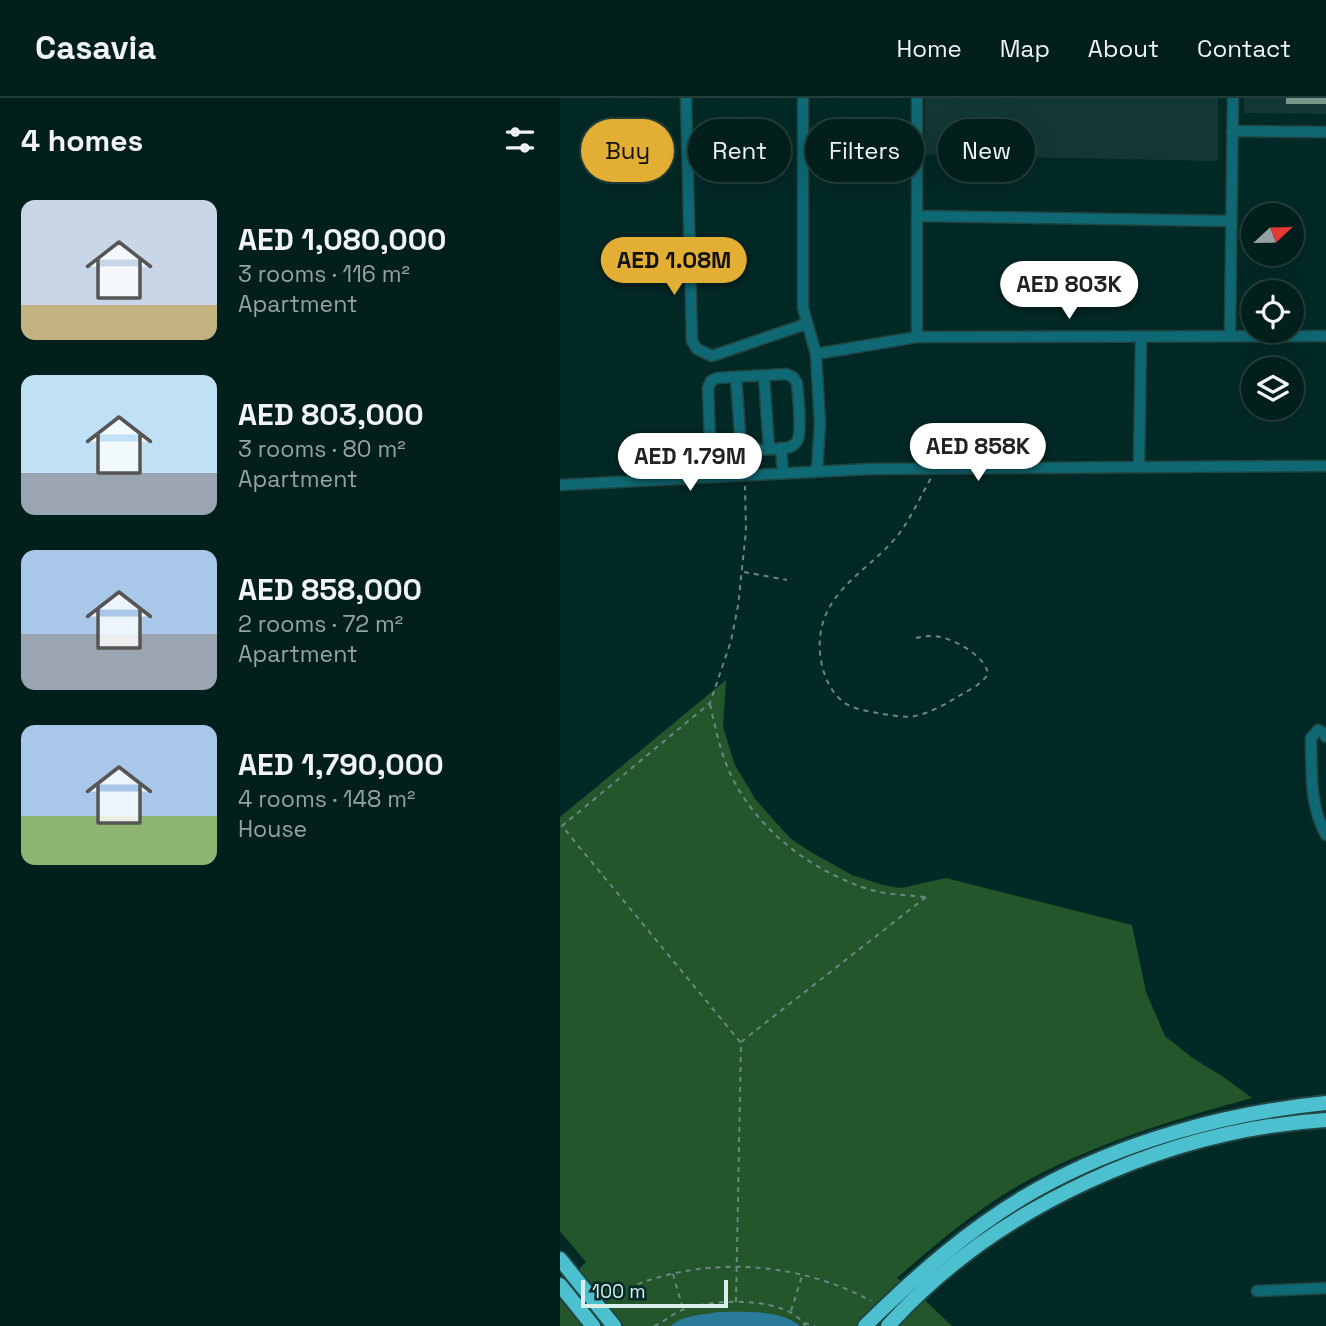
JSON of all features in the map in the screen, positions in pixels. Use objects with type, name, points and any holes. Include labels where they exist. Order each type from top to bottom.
[{"type":"highway","points":[[865,1326],[924,1270],[985,1223],[1035,1191],[1073,1171],[1143,1143],[1326,1103]]},
{"type":"highway","points":[[892,1323],[933,1281],[965,1255],[1043,1203],[1127,1166],[1236,1132],[1267,1118],[1326,1120]]},
{"type":"highway","points":[[560,1259],[614,1326]]},
{"type":"highway","points":[[560,1287],[585,1326]]},
{"type":"highway","points":[[560,1287],[593,1326]]},
{"type":"street","points":[[685,98],[692,341],[697,349],[712,356],[806,324]]},
{"type":"street","points":[[803,98],[803,308],[816,354],[820,424],[817,470]]},
{"type":"street","points":[[917,98],[917,337]]},
{"type":"street","points":[[1230,337],[1233,98]]},
{"type":"street","points":[[1232,131],[1326,132]]},
{"type":"street","points":[[917,216],[1231,221]]},
{"type":"street","points":[[816,354],[917,337],[1326,336]]},
{"type":"street","points":[[1139,467],[1141,337]]},
{"type":"street","points":[[790,375],[797,383],[799,437],[793,446],[719,450],[713,447],[710,441],[709,384],[717,378],[764,376],[790,375]]},
{"type":"street","points":[[764,376],[769,448]]},
{"type":"street","points":[[736,377],[741,449]]},
{"type":"street","points":[[781,448],[783,473]]},
{"type":"street","points":[[560,485],[817,470],[1326,466]]},
{"type":"street","points":[[1326,737],[1318,730],[1311,738],[1313,800],[1317,819],[1326,835]]},
{"type":"street","points":[[1257,1291],[1326,1287]]},
{"type":"path","points":[[916,638],[947,638],[983,660],[988,674],[985,680],[931,711],[913,716],[891,715],[851,706],[835,693],[825,675],[820,636],[827,612],[841,589],[894,541],[937,468]]},
{"type":"path","points":[[741,1043],[926,897],[870,889],[843,879],[793,850],[756,815],[730,773],[715,730],[710,703],[731,641],[743,572],[746,531],[745,475]]},
{"type":"path","points":[[743,572],[787,580]]},
{"type":"path","points":[[710,703],[562,825],[741,1043],[736,1302]]},
{"type":"path","points":[[610,1296],[673,1273],[737,1266],[802,1275],[851,1290],[871,1301]]},
{"type":"path","points":[[673,1273],[683,1310]]},
{"type":"path","points":[[791,1311],[802,1275]]},
{"type":"path","points":[[654,1326],[683,1310],[736,1302],[791,1311],[804,1324],[815,1326]]},
{"type":"path","points":[[666,1326],[668,1320]]},
{"type":"shaded area","points":[[925,98],[1218,98],[1218,161],[1035,157],[1035,119],[938,119],[938,155],[924,155]]},
{"type":"shaded area","points":[[1244,98],[1326,98],[1326,114],[1244,113]]},
{"type":"green space","points":[[726,680],[723,727],[735,765],[756,800],[790,838],[852,875],[883,885],[901,888],[946,878],[1132,925],[1146,992],[1165,1036],[1252,1098],[1154,1127],[1089,1151],[1027,1181],[972,1217],[897,1278],[914,1290],[952,1326],[560,1326],[560,1288],[586,1262],[560,1231],[560,817]]},
{"type":"water","points":[[718,1312],[772,1314],[800,1326],[671,1326],[687,1318]]},
{"type":"building","points":[[1286,98],[1326,98],[1326,104],[1286,104]]}]
